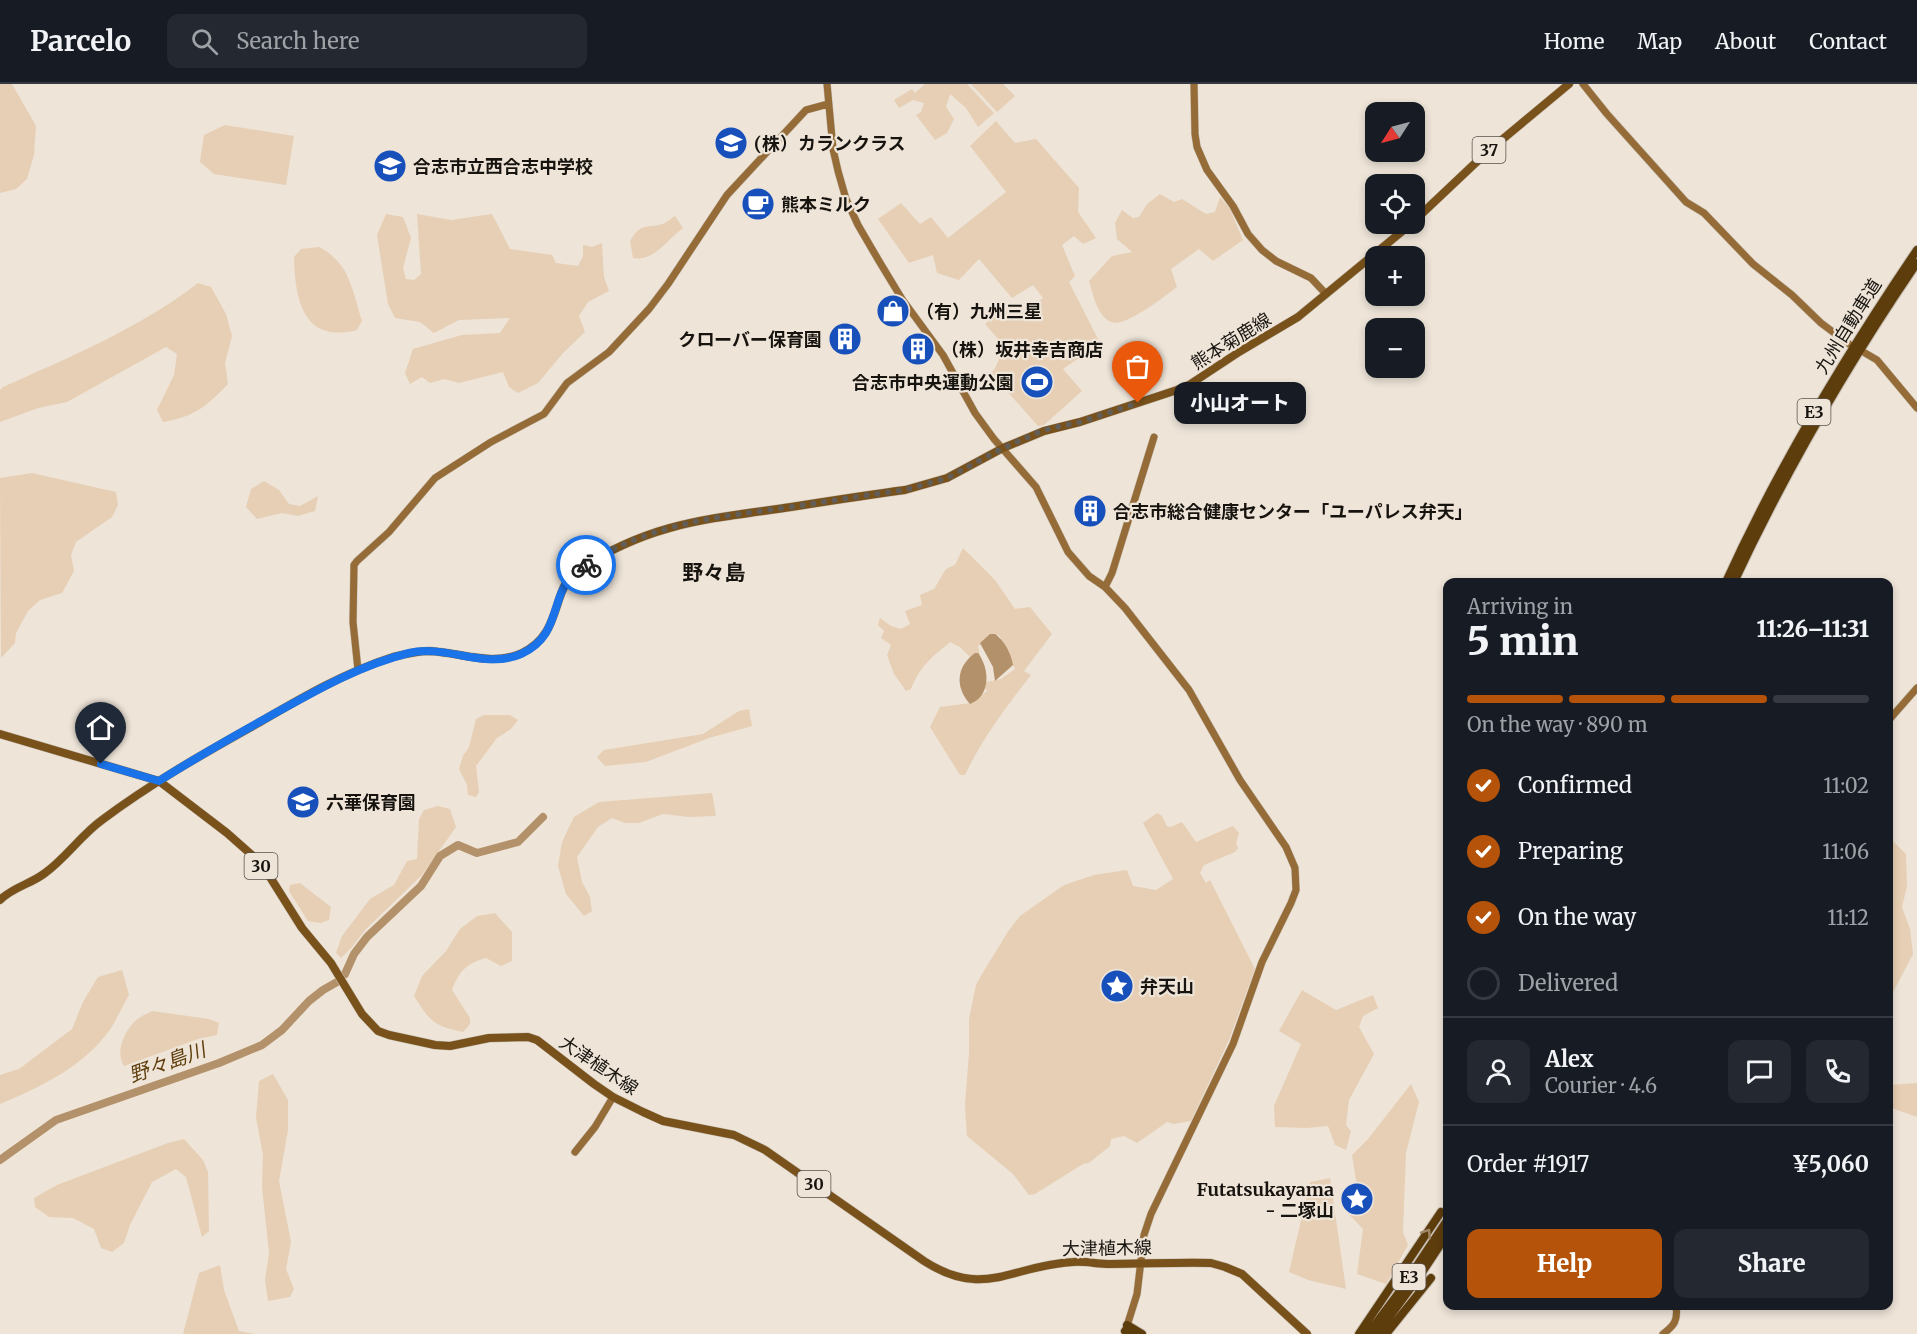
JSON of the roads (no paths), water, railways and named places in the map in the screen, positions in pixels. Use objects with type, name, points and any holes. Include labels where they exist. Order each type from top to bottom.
[{"type":"highway","name":"九州自動車道","points":[[1728,578],[1778,477],[1819,403],[1874,313],[1917,250]]},
{"type":"highway","name":"九州自動車道","points":[[1736,578],[1781,486],[1826,406],[1917,262]]},
{"type":"highway","points":[[1359,1334],[1441,1212]]},
{"type":"highway","name":"E3","points":[[1368,1334],[1443,1226]]},
{"type":"highway","name":"E3","points":[[1377,1334],[1443,1240]]},
{"type":"highway","points":[[1386,1334],[1431,1278]]},
{"type":"highway","points":[[1392,1334],[1402,1314]]},
{"type":"highway","points":[[1126,1331],[1142,1334]]},
{"type":"main road","name":"熊本菊鹿線","points":[[1425,211],[1486,153],[1569,84]]},
{"type":"main road","name":"熊本菊鹿線","points":[[0,900],[16,888],[44,874],[101,820],[159,781],[282,709],[358,670],[420,651],[490,660],[509,658],[529,649],[545,634],[554,619],[564,587],[572,575],[599,556],[635,539],[673,526],[711,518],[933,484],[1044,430],[1108,413],[1189,385],[1239,351],[1298,317],[1398,234]]},
{"type":"main road","name":"大津植木線","points":[[0,734],[159,781],[227,833],[253,856],[270,877],[302,927],[331,963],[362,1014],[378,1030],[389,1035],[450,1046],[489,1038],[528,1037],[537,1040],[613,1097],[663,1121],[734,1135],[757,1146],[924,1262],[951,1276],[966,1280],[989,1279],[1055,1263],[1210,1263],[1242,1274],[1307,1334]]},
{"type":"street","points":[[827,84],[838,171],[846,199],[858,225],[902,299],[943,355],[975,413],[994,439],[1036,487],[1068,552],[1089,576],[1125,608],[1190,690],[1240,780],[1291,857],[1296,890],[1262,962],[1233,1044],[1151,1214],[1144,1234],[1137,1294],[1126,1331]]},
{"type":"street","points":[[1194,84],[1195,134],[1197,147],[1207,170],[1227,197],[1248,234],[1262,250],[1276,261],[1311,278],[1326,294]]},
{"type":"street","points":[[1583,84],[1686,202],[1704,213],[1769,279],[1792,295],[1821,323],[1849,344]]},
{"type":"street","points":[[358,670],[353,622],[354,565],[357,561],[389,532],[435,478],[491,442],[544,414],[567,383],[609,352],[649,309],[668,284],[727,195],[806,110],[828,104]]},
{"type":"street","points":[[1864,353],[1877,360],[1917,408]]},
{"type":"street","points":[[1104,587],[1112,573],[1154,438]]},
{"type":"street","points":[[1893,715],[1917,688]]},
{"type":"street","points":[[575,1152],[595,1127],[613,1097]]},
{"type":"street","points":[[1663,1334],[1675,1323],[1676,1310]]},
{"type":"waterway","name":"野々島川","points":[[345,974],[354,954],[367,937],[421,886],[440,856],[458,845],[477,853],[518,842],[543,817]]},
{"type":"waterway","name":"野々島川","points":[[0,1160],[56,1120],[219,1063],[262,1045],[282,1030],[309,1001],[337,982]]},
{"type":"place","name":"(株）カランクラス","points":[[731,143]]},
{"type":"place","name":"合志市立西合志中学校","points":[[390,166]]},
{"type":"place","name":"熊本ミルク","points":[[758,204]]},
{"type":"place","name":"（有）九州三星","points":[[893,311]]},
{"type":"place","name":"クローバー保育園","points":[[845,339]]},
{"type":"place","name":"（株）坂井幸吉商店","points":[[918,349]]},
{"type":"place","name":"合志市中央運動公園","points":[[1037,382]]},
{"type":"place","name":"小山オート","points":[[1138,403]]},
{"type":"place","name":"合志市総合健康センター「ユーパレス弁天」","points":[[1090,511]]},
{"type":"place","name":"六華保育園","points":[[303,802]]},
{"type":"place","name":"弁天山","points":[[1117,986]]},
{"type":"place","name":"Futatsukayama - 二塚山","points":[[1357,1199]]},
{"type":"district","name":"野々島","points":[[714,572]]}]
